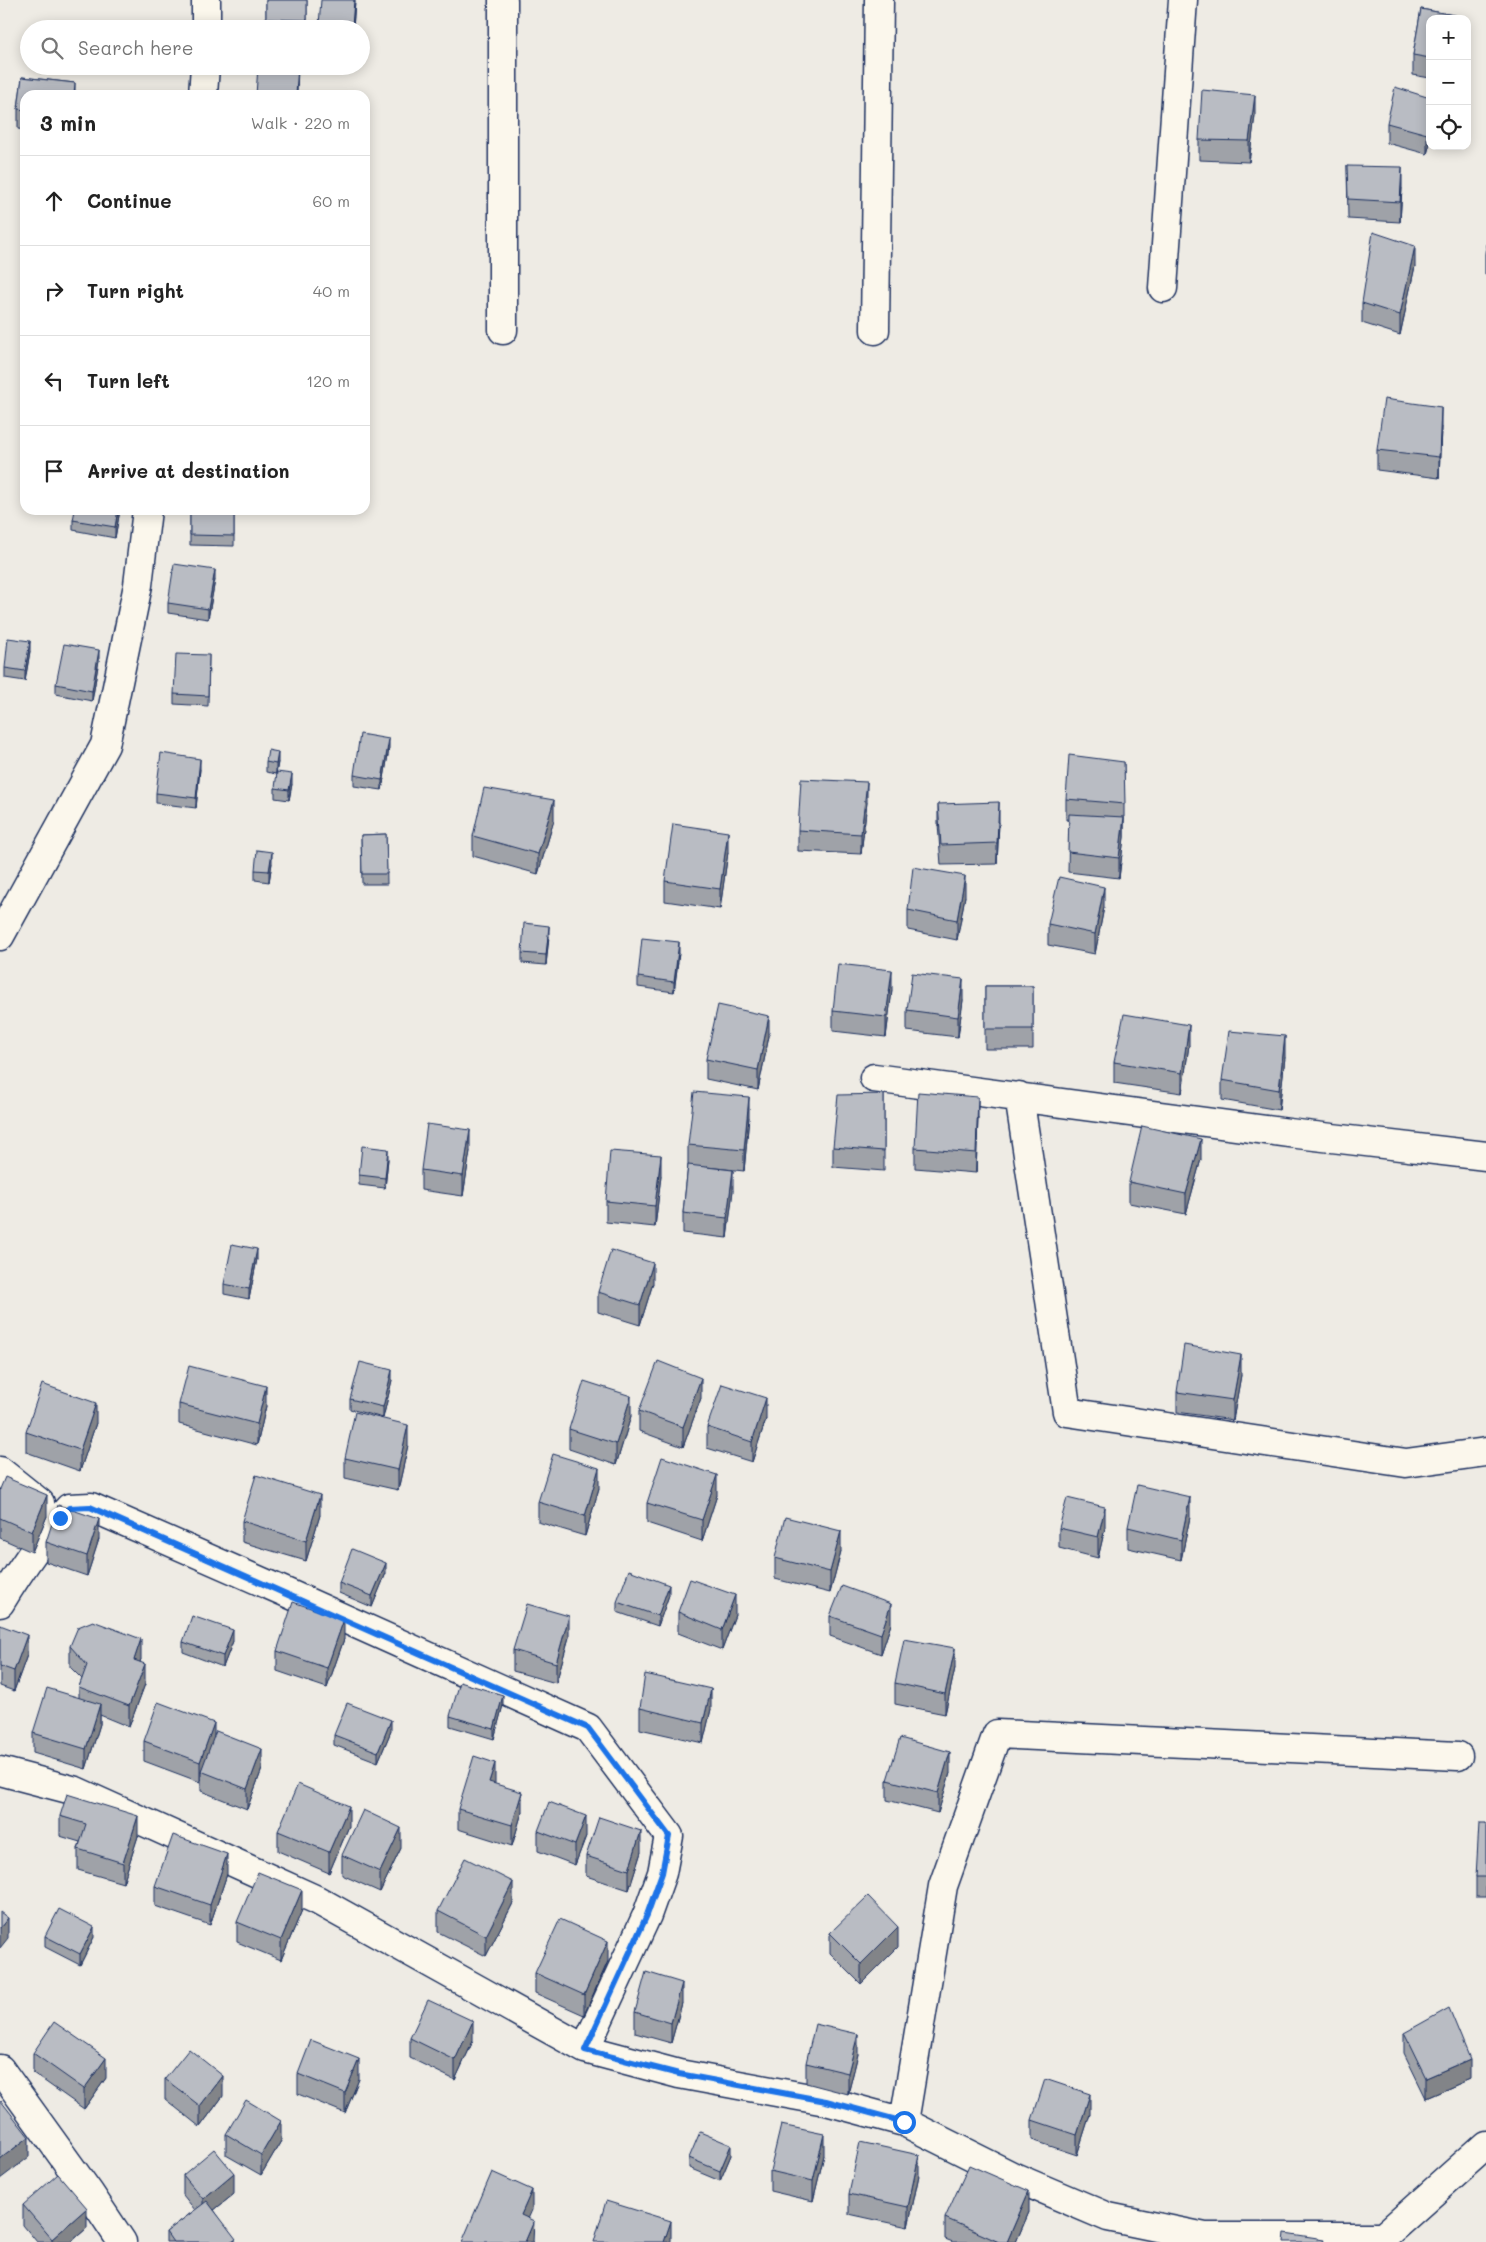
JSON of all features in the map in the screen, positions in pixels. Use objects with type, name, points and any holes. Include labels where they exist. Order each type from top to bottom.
[{"type":"street","points":[[206,0],[206,20]]},
{"type":"street","points":[[503,0],[503,330]]},
{"type":"street","points":[[875,330],[879,0]]},
{"type":"street","points":[[1163,288],[1183,0]]},
{"type":"street","points":[[203,90],[204,75]]},
{"type":"street","points":[[0,936],[106,745],[138,585],[147,515]]},
{"type":"street","points":[[874,1078],[1289,1133],[1486,1156]]},
{"type":"street","points":[[1019,1096],[1067,1412],[1406,1463],[1486,1452]]},
{"type":"street","points":[[0,1471],[60,1518]]},
{"type":"street","points":[[0,1603],[14,1580],[69,1508],[90,1507],[588,1728],[669,1836],[662,1873],[647,1915],[585,2050]]},
{"type":"street","points":[[904,2122],[943,1886],[996,1734],[1458,1756]]},
{"type":"street","points":[[0,1771],[76,1790],[317,1900],[585,2050],[679,2074],[826,2101],[904,2122],[1014,2177],[1108,2217],[1205,2237],[1395,2240],[1486,2146]]},
{"type":"street","points":[[0,2069],[90,2194],[122,2242]]},
{"type":"building","points":[[266,0],[307,0],[307,20],[266,19]]},
{"type":"building","points":[[321,0],[354,0],[353,20],[319,20]]},
{"type":"building","points":[[1421,9],[1454,15],[1426,15],[1426,57],[1413,55]]},
{"type":"building","points":[[257,75],[297,75],[296,90],[256,90]]},
{"type":"building","points":[[22,77],[75,83],[74,90],[20,90]]},
{"type":"building","points":[[1395,87],[1426,97],[1426,134],[1387,123]]},
{"type":"building","points":[[1202,90],[1255,95],[1249,141],[1199,140]]},
{"type":"building","points":[[20,93],[20,109],[18,109]]},
{"type":"building","points":[[1347,166],[1402,167],[1400,202],[1348,199]]},
{"type":"building","points":[[1373,232],[1415,246],[1400,315],[1362,303]]},
{"type":"building","points":[[1384,399],[1441,407],[1439,457],[1377,450]]},
{"type":"building","points":[[74,515],[117,515],[115,527],[73,520]]},
{"type":"building","points":[[190,515],[234,515],[234,536],[190,535]]},
{"type":"building","points":[[174,564],[215,570],[208,609],[168,603]]},
{"type":"building","points":[[8,638],[30,641],[25,671],[5,668]]},
{"type":"building","points":[[64,644],[99,650],[92,691],[56,684]]},
{"type":"building","points":[[176,654],[209,655],[208,696],[174,694]]},
{"type":"building","points":[[360,734],[389,739],[382,780],[354,775]]},
{"type":"building","points":[[268,750],[278,752],[276,764],[266,762]]},
{"type":"building","points":[[161,753],[200,759],[196,798],[156,793]]},
{"type":"building","points":[[1069,755],[1124,762],[1125,804],[1066,799]]},
{"type":"building","points":[[277,772],[292,774],[289,790],[275,788]]},
{"type":"building","points":[[801,779],[867,782],[861,834],[798,830]]},
{"type":"building","points":[[484,788],[554,800],[538,854],[473,836]]},
{"type":"building","points":[[999,802],[997,843],[941,845],[938,804]]},
{"type":"building","points":[[1069,814],[1124,817],[1119,858],[1068,852]]},
{"type":"building","points":[[673,824],[728,832],[720,889],[665,881]]},
{"type":"building","points":[[386,834],[387,874],[362,874],[361,835]]},
{"type":"building","points":[[257,850],[272,852],[269,871],[255,870]]},
{"type":"building","points":[[913,867],[965,876],[957,920],[908,910]]},
{"type":"building","points":[[1059,877],[1104,887],[1095,934],[1048,924]]},
{"type":"building","points":[[524,923],[549,926],[546,955],[522,953]]},
{"type":"building","points":[[642,938],[679,942],[674,982],[638,977]]},
{"type":"building","points":[[838,964],[892,970],[886,1017],[833,1011]]},
{"type":"building","points":[[912,973],[963,979],[958,1017],[907,1010]]},
{"type":"building","points":[[985,986],[1033,986],[1033,1029],[985,1029]]},
{"type":"building","points":[[718,1005],[769,1016],[758,1070],[706,1059]]},
{"type":"building","points":[[1124,1014],[1189,1025],[1182,1073],[1114,1062]]},
{"type":"building","points":[[1229,1031],[1285,1036],[1279,1090],[1222,1080]]},
{"type":"building","points":[[694,1092],[749,1097],[744,1150],[688,1145]]},
{"type":"building","points":[[918,1092],[978,1097],[976,1153],[915,1148]]},
{"type":"building","points":[[884,1094],[884,1151],[833,1147],[838,1095]]},
{"type":"building","points":[[427,1124],[470,1130],[463,1176],[421,1170]]},
{"type":"building","points":[[1142,1126],[1201,1139],[1186,1194],[1129,1182]]},
{"type":"building","points":[[362,1146],[388,1149],[385,1178],[359,1175]]},
{"type":"building","points":[[610,1151],[661,1155],[655,1206],[606,1201]]},
{"type":"building","points":[[688,1165],[733,1170],[727,1218],[683,1213]]},
{"type":"building","points":[[232,1244],[257,1249],[249,1289],[224,1284]]},
{"type":"building","points":[[611,1250],[653,1263],[640,1305],[598,1292]]},
{"type":"building","points":[[1184,1345],[1241,1355],[1233,1400],[1177,1392]]},
{"type":"building","points":[[658,1361],[701,1378],[683,1427],[639,1411]]},
{"type":"building","points":[[360,1362],[392,1370],[383,1407],[350,1399]]},
{"type":"building","points":[[189,1366],[266,1386],[257,1424],[179,1404]]},
{"type":"building","points":[[584,1381],[631,1396],[616,1444],[569,1429]]},
{"type":"building","points":[[42,1384],[96,1403],[80,1450],[26,1432]]},
{"type":"building","points":[[722,1384],[766,1398],[752,1442],[707,1427]]},
{"type":"building","points":[[355,1412],[408,1425],[398,1470],[345,1458]]},
{"type":"building","points":[[553,1454],[599,1468],[585,1516],[538,1502]]},
{"type":"building","points":[[662,1457],[717,1475],[702,1520],[647,1503]]},
{"type":"building","points":[[256,1475],[320,1495],[306,1541],[242,1521]]},
{"type":"building","points":[[5,1477],[47,1495],[32,1532],[0,1518],[0,1489]]},
{"type":"building","points":[[1137,1485],[1190,1497],[1181,1540],[1128,1527]]},
{"type":"building","points":[[1067,1498],[1105,1507],[1098,1537],[1059,1528]]},
{"type":"building","points":[[58,1505],[99,1519],[87,1556],[46,1542]]},
{"type":"building","points":[[785,1517],[841,1531],[830,1572],[775,1558]]},
{"type":"building","points":[[352,1549],[386,1563],[372,1596],[339,1583]]},
{"type":"building","points":[[629,1570],[669,1585],[658,1616],[617,1602]]},
{"type":"building","points":[[690,1579],[735,1595],[722,1630],[678,1612]]},
{"type":"building","points":[[842,1586],[891,1604],[881,1634],[830,1616]]},
{"type":"building","points":[[293,1602],[344,1619],[327,1668],[277,1651]]},
{"type":"building","points":[[527,1604],[569,1616],[556,1663],[513,1650]]},
{"type":"building","points":[[192,1616],[233,1630],[223,1656],[183,1642]]},
{"type":"building","points":[[93,1621],[141,1639],[134,1660],[145,1664],[129,1706],[79,1687],[87,1665],[70,1646],[78,1627]]},
{"type":"building","points":[[0,1625],[27,1635],[14,1671],[0,1666]]},
{"type":"building","points":[[904,1639],[955,1648],[945,1694],[895,1683]]},
{"type":"building","points":[[645,1674],[711,1689],[703,1723],[640,1708]]},
{"type":"building","points":[[460,1682],[503,1695],[494,1729],[450,1716]]},
{"type":"building","points":[[47,1688],[100,1704],[86,1749],[33,1733]]},
{"type":"building","points":[[158,1702],[214,1723],[200,1762],[144,1741]]},
{"type":"building","points":[[347,1703],[391,1720],[378,1752],[334,1735]]},
{"type":"building","points":[[216,1731],[262,1749],[247,1789],[201,1771]]},
{"type":"building","points":[[900,1738],[950,1752],[938,1793],[887,1780]]},
{"type":"building","points":[[474,1756],[495,1763],[489,1782],[522,1792],[512,1825],[458,1809]]},
{"type":"building","points":[[298,1784],[349,1806],[329,1852],[278,1831]]},
{"type":"building","points":[[67,1794],[138,1816],[123,1863],[78,1849],[86,1824],[60,1816]]},
{"type":"building","points":[[549,1802],[586,1816],[575,1845],[538,1831]]},
{"type":"building","points":[[363,1810],[401,1828],[380,1872],[342,1855]]},
{"type":"building","points":[[599,1817],[641,1831],[629,1870],[586,1856]]},
{"type":"building","points":[[1479,1823],[1486,1823],[1486,1877],[1476,1877]]},
{"type":"building","points":[[173,1835],[227,1854],[210,1905],[155,1886]]},
{"type":"building","points":[[465,1858],[513,1882],[486,1936],[438,1911]]},
{"type":"building","points":[[258,1872],[302,1890],[281,1940],[237,1922]]},
{"type":"building","points":[[868,1896],[898,1927],[861,1964],[830,1933]]},
{"type":"building","points":[[59,1909],[94,1927],[80,1954],[45,1936]]},
{"type":"building","points":[[0,1912],[8,1918],[0,1928]]},
{"type":"building","points":[[560,1919],[608,1941],[584,1995],[535,1973]]},
{"type":"building","points":[[646,1972],[682,1983],[671,2023],[635,2012]]},
{"type":"building","points":[[428,2000],[473,2021],[455,2060],[410,2038]]},
{"type":"building","points":[[1449,2008],[1470,2059],[1426,2078],[1404,2033]]},
{"type":"building","points":[[54,2022],[106,2058],[84,2089],[33,2053]]},
{"type":"building","points":[[815,2024],[858,2034],[848,2073],[806,2063]]},
{"type":"building","points":[[311,2040],[359,2059],[345,2093],[298,2074]]},
{"type":"building","points":[[189,2049],[223,2076],[200,2106],[165,2079]]},
{"type":"building","points":[[1045,2079],[1090,2094],[1077,2135],[1032,2120]]},
{"type":"building","points":[[246,2100],[281,2121],[261,2155],[226,2134]]},
{"type":"building","points":[[0,2102],[29,2137],[0,2159]]},
{"type":"building","points":[[781,2125],[824,2134],[813,2181],[770,2171]]},
{"type":"building","points":[[700,2132],[731,2145],[720,2171],[689,2158]]},
{"type":"building","points":[[860,2142],[919,2155],[908,2207],[849,2194]]},
{"type":"building","points":[[214,2149],[234,2173],[203,2199],[183,2175]]},
{"type":"building","points":[[969,2165],[1029,2191],[1007,2242],[999,2242],[945,2218]]},
{"type":"building","points":[[492,2172],[532,2190],[521,2215],[534,2221],[525,2242],[462,2242]]},
{"type":"building","points":[[58,2174],[87,2208],[52,2239],[23,2205]]},
{"type":"building","points":[[207,2201],[236,2239],[232,2242],[173,2242],[166,2232]]},
{"type":"building","points":[[606,2201],[671,2221],[664,2242],[594,2242]]},
{"type":"building","points":[[1285,2233],[1324,2239],[1323,2242],[1284,2242]]},
{"type":"route","points":[[60,1518],[69,1508],[90,1507],[285,1592],[534,1706],[588,1728],[622,1777],[669,1836],[662,1873],[647,1915],[585,2050],[679,2074],[826,2101],[904,2122]]}]
